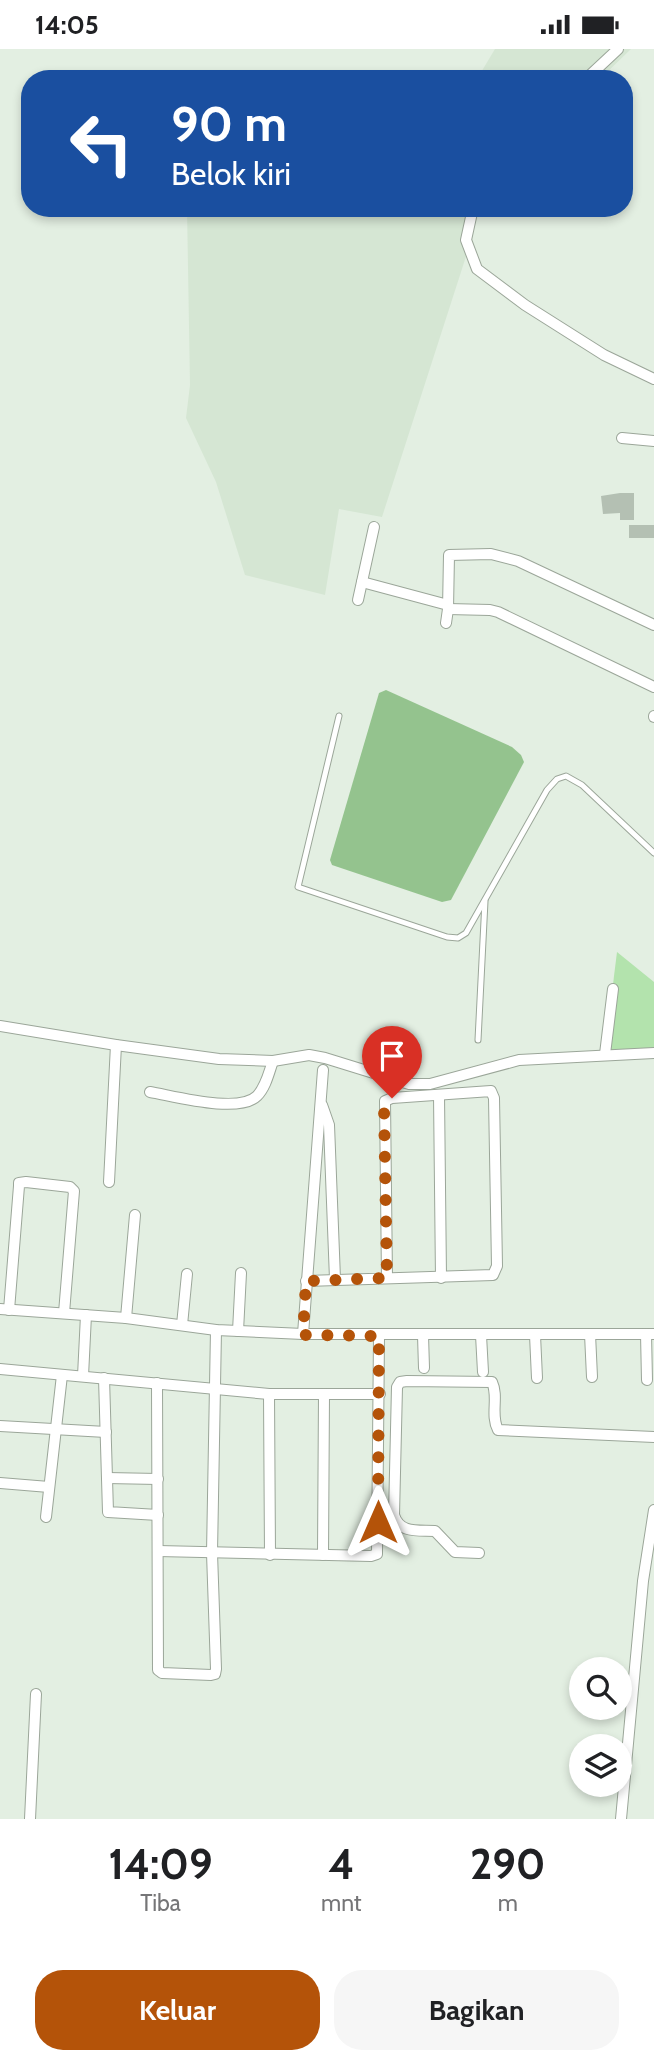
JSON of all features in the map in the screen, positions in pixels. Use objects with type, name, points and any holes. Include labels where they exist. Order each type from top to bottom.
[{"type":"street","points":[[596,70],[618,49]]},
{"type":"street","points":[[471,217],[466,240],[477,269],[525,305],[604,355],[654,379]]},
{"type":"street","points":[[622,438],[654,442]]},
{"type":"street","points":[[358,600],[374,527]]},
{"type":"street","points":[[446,624],[449,555],[491,554],[518,561],[654,625]]},
{"type":"street","points":[[362,582],[448,607],[498,612],[654,687]]},
{"type":"street","points":[[606,1054],[613,989]]},
{"type":"street","points":[[0,1026],[219,1059],[273,1061],[309,1055],[409,1084],[429,1084],[519,1060],[654,1053]]},
{"type":"street","points":[[109,1182],[116,1045]]},
{"type":"street","points":[[150,1092],[211,1102],[251,1101],[260,1094],[273,1061]]},
{"type":"street","points":[[303,1335],[323,1070]]},
{"type":"street","points":[[306,1281],[493,1275],[497,1266],[494,1098],[491,1091],[392,1098],[385,1101],[387,1278]]},
{"type":"street","points":[[439,1095],[441,1277]]},
{"type":"street","points":[[320,1101],[329,1125],[335,1279]]},
{"type":"street","points":[[64,1314],[74,1191],[70,1187],[19,1183],[4,1309],[64,1314],[126,1318],[216,1330],[303,1335],[650,1334],[647,1380]]},
{"type":"street","points":[[126,1318],[135,1215]]},
{"type":"street","points":[[238,1331],[241,1273]]},
{"type":"street","points":[[182,1325],[187,1274]]},
{"type":"street","points":[[83,1376],[86,1315]]},
{"type":"street","points":[[157,1383],[158,1669],[162,1673],[215,1674],[212,1553],[216,1330]]},
{"type":"street","points":[[590,1334],[592,1377]]},
{"type":"street","points":[[423,1335],[424,1368]]},
{"type":"street","points":[[481,1335],[483,1372]]},
{"type":"street","points":[[535,1335],[537,1378]]},
{"type":"street","points":[[158,1551],[270,1555],[377,1554],[379,1336]]},
{"type":"street","points":[[0,1369],[269,1394],[380,1394]]},
{"type":"street","points":[[46,1517],[62,1375]]},
{"type":"street","points":[[104,1378],[108,1512],[158,1515]]},
{"type":"street","points":[[479,1553],[455,1552],[435,1531],[403,1528],[397,1522],[394,1515],[397,1400],[400,1382],[492,1382],[495,1388],[495,1423],[498,1430],[654,1437]]},
{"type":"street","points":[[269,1394],[270,1555]]},
{"type":"street","points":[[323,1555],[324,1394]]},
{"type":"street","points":[[0,1426],[106,1432]]},
{"type":"street","points":[[107,1478],[158,1479]]},
{"type":"street","points":[[0,1483],[49,1487]]},
{"type":"street","points":[[621,1819],[643,1581],[654,1510]]},
{"type":"street","points":[[30,1819],[36,1694]]},
{"type":"lane","points":[[339,716],[299,887],[447,937],[458,937],[466,933],[548,790],[557,779],[566,776],[582,785],[654,853]]},
{"type":"lane","points":[[478,1040],[486,898]]},
{"type":"shaded area","points":[[495,49],[631,49],[609,70],[482,70]]},
{"type":"shaded area","points":[[187,217],[476,217],[471,241],[382,517],[339,509],[325,595],[245,575],[216,482],[186,418],[190,385]]},
{"type":"shaded area","points":[[386,690],[512,747],[524,762],[451,900],[442,902],[332,865],[330,860],[379,693]]},
{"type":"shaded area","points":[[617,952],[654,982],[654,1056],[604,1057]]},
{"type":"building","points":[[634,493],[634,520],[620,520],[620,513],[603,514],[601,496]]},
{"type":"building","points":[[629,525],[654,525],[654,538],[629,538]]},
{"type":"route","points":[[378,1522],[379,1336],[303,1335],[306,1281],[387,1278],[384,1108],[385,1101],[392,1098]]}]
